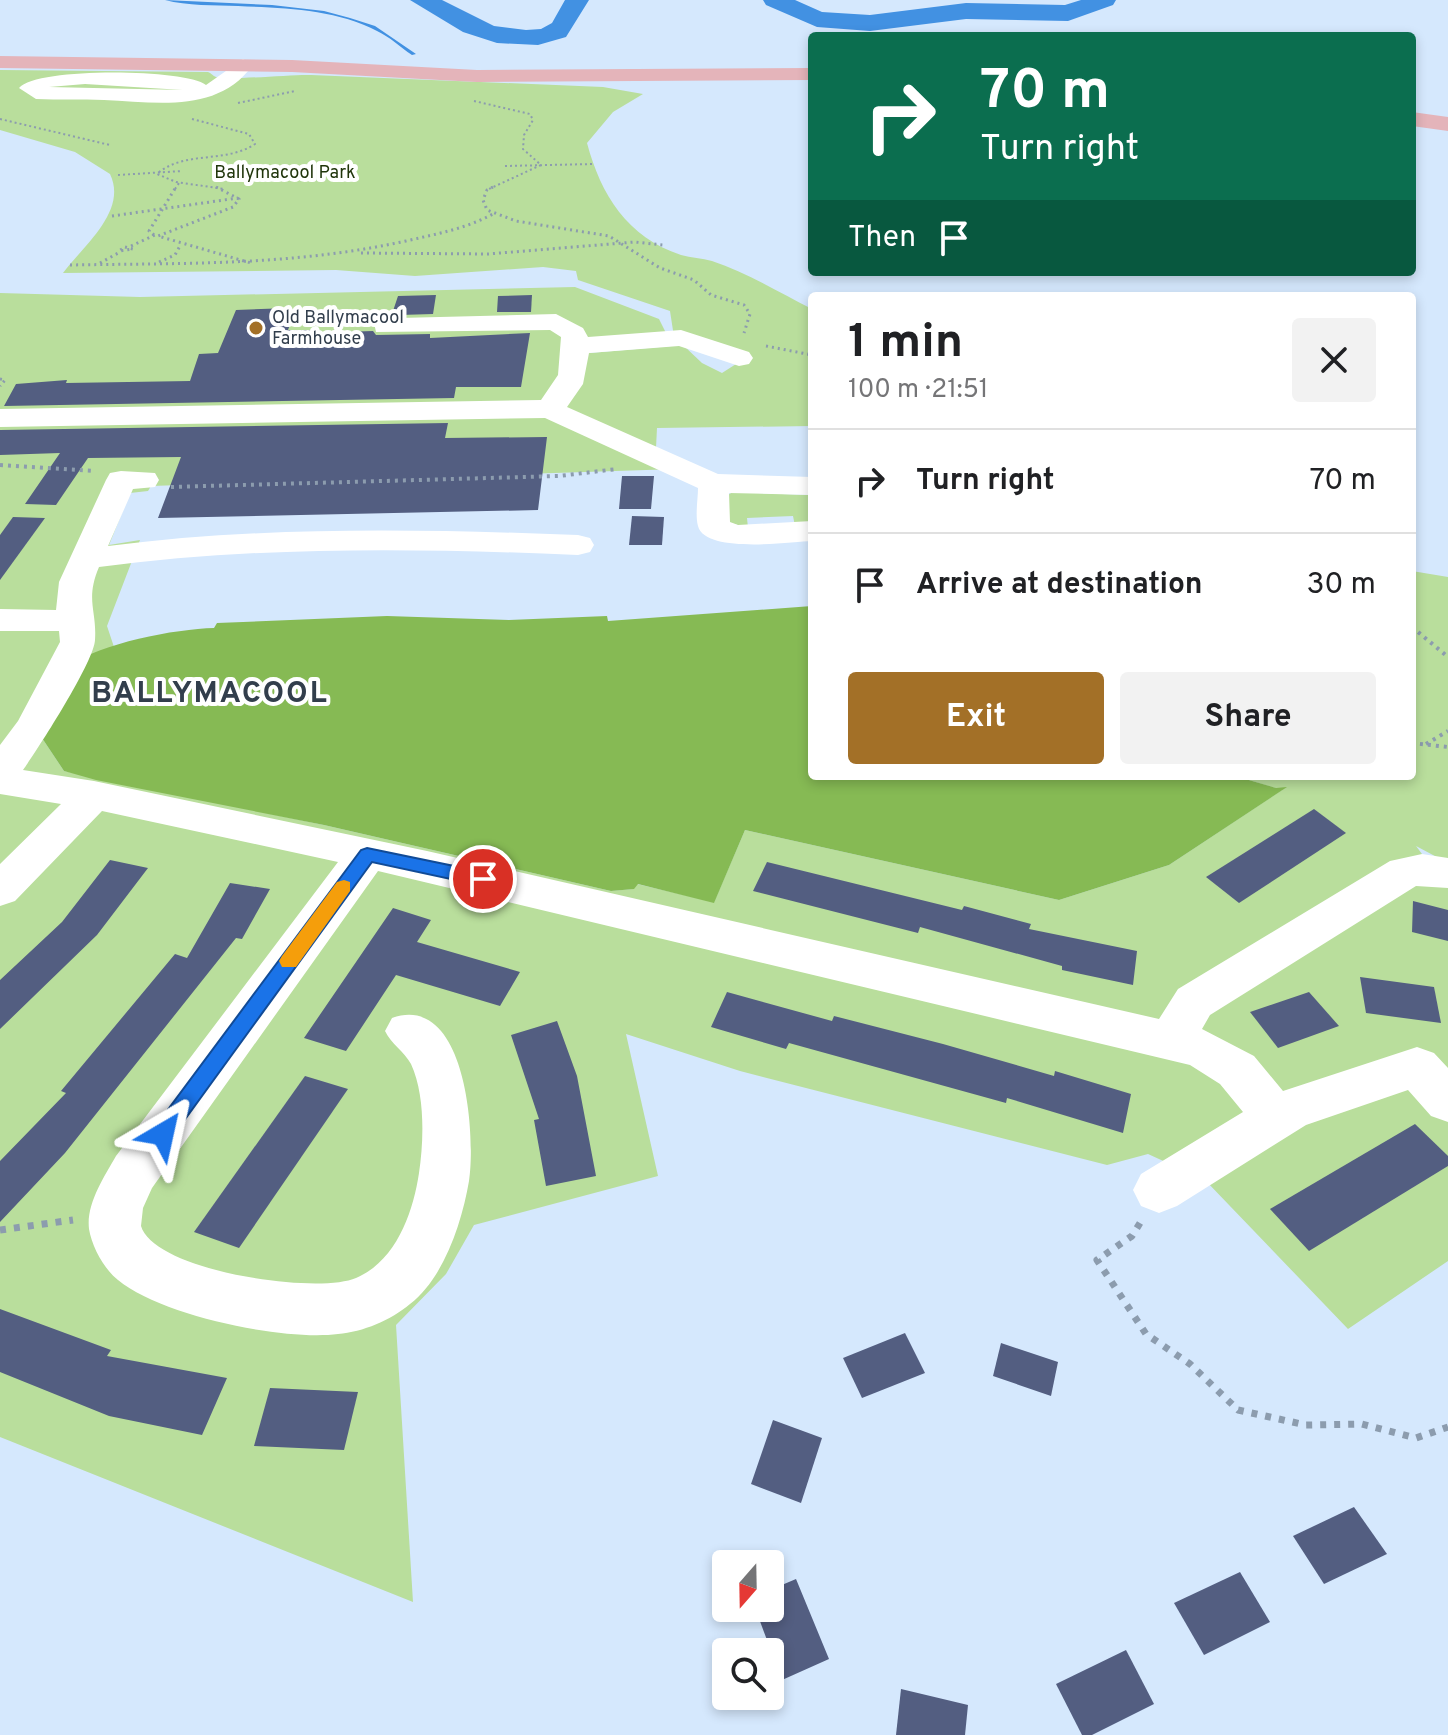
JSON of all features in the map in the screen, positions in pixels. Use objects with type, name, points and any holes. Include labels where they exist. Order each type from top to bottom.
[{"type":"main road","points":[[0,62],[238,72],[407,69],[477,76],[808,74]]},
{"type":"main road","points":[[1416,120],[1448,124]]},
{"type":"street","points":[[177,83],[238,72]]},
{"type":"street","points":[[202,92],[201,87],[177,83],[52,80],[29,88],[36,93],[175,98],[202,92],[238,72]]},
{"type":"street","points":[[386,318],[385,326],[556,322],[574,334],[575,346],[569,389],[549,409]]},
{"type":"street","points":[[575,346],[681,338],[739,358]]},
{"type":"street","points":[[0,418],[549,409],[713,483],[808,486]]},
{"type":"street","points":[[144,480],[121,480],[76,582],[73,607],[78,642],[34,726],[0,777],[367,854],[1177,1041],[1202,1048],[1232,1065],[1255,1085],[1274,1119]]},
{"type":"street","points":[[713,483],[714,527],[723,532],[735,535],[808,531]]},
{"type":"street","points":[[86,559],[199,547],[331,541],[578,545]]},
{"type":"street","points":[[0,620],[75,621]]},
{"type":"street","points":[[0,890],[94,795]]},
{"type":"street","points":[[367,854],[134,1172],[114,1214],[121,1247],[142,1267],[171,1280],[248,1302],[344,1309],[383,1296],[406,1274],[423,1247],[445,1167],[445,1116],[436,1071],[429,1049],[420,1037],[408,1031]]},
{"type":"street","points":[[1177,1041],[1178,1027],[1194,1002],[1206,994],[1405,872],[1422,869],[1448,873]]},
{"type":"street","points":[[1159,1190],[1289,1110],[1417,1067],[1448,1101]]},
{"type":"path","points":[[234,104],[304,90]]},
{"type":"path","points":[[461,98],[530,114],[533,120],[524,135],[523,149],[541,165]]},
{"type":"path","points":[[0,119],[110,145]]},
{"type":"path","points":[[157,172],[170,164],[239,154],[255,144],[249,134],[191,119]]},
{"type":"path","points":[[505,166],[593,164]]},
{"type":"path","points":[[541,165],[487,190],[483,195],[484,206],[493,214],[516,221],[596,232],[627,244],[660,268],[694,280],[711,295],[744,305],[750,314],[747,325]]},
{"type":"path","points":[[118,175],[182,171]]},
{"type":"path","points":[[157,172],[159,177],[216,188],[238,198]]},
{"type":"path","points":[[179,183],[149,231],[161,239],[251,263]]},
{"type":"path","points":[[112,216],[238,198]]},
{"type":"path","points":[[96,265],[120,252],[132,250],[131,247],[157,234],[233,207],[238,198]]},
{"type":"path","points":[[70,265],[251,263],[344,253],[470,226],[493,214]]},
{"type":"path","points":[[149,264],[175,255],[181,244]]},
{"type":"path","points":[[344,253],[488,254],[627,244],[663,245]]},
{"type":"path","points":[[0,379],[5,380],[0,386]]},
{"type":"path","points":[[0,465],[97,472]]},
{"type":"path","points":[[144,480],[161,487],[177,487],[559,476],[632,467]]},
{"type":"path","points":[[1416,630],[1448,657]]},
{"type":"path","points":[[1425,744],[1448,731]]},
{"type":"path","points":[[1416,743],[1448,747]]},
{"type":"path","points":[[1159,1190],[1132,1236],[1097,1260],[1146,1334],[1190,1364],[1238,1410],[1306,1425],[1362,1424],[1416,1438],[1448,1427]]},
{"type":"path","points":[[0,1230],[86,1219]]},
{"type":"green space","name":"Ballymacool Park","points":[[0,70],[208,72],[216,77],[232,78],[311,75],[603,87],[643,94],[613,112],[587,143],[600,180],[619,212],[631,225],[662,247],[725,266],[808,307],[808,426],[657,428],[656,448],[648,456],[677,469],[151,486],[148,491],[130,493],[109,545],[140,540],[107,626],[114,647],[67,667],[34,726],[64,771],[324,825],[611,891],[633,889],[637,884],[714,902],[745,830],[1059,900],[1169,865],[1282,790],[1248,780],[1416,780],[1416,572],[1448,577],[1448,863],[1416,846],[1434,870],[1448,873],[1448,1261],[1348,1329],[1205,1180],[1148,1154],[1107,1165],[740,1071],[626,1034],[658,1176],[474,1225],[446,1274],[396,1325],[413,1602],[0,1437],[0,293],[140,297],[575,287],[659,319],[669,339],[588,345],[590,353],[683,345],[702,363],[722,373],[747,357],[721,346],[674,337],[670,311],[578,280],[576,271],[543,267],[415,276],[336,270],[63,273],[108,214],[114,188],[110,174],[75,152],[0,130]]},
{"type":"green space","points":[[733,492],[808,495],[808,523],[795,526],[793,516],[747,518],[748,528],[727,522],[726,496]]},
{"type":"green space","points":[[808,606],[808,780],[1249,780],[1276,788],[1287,787],[1169,865],[1059,900],[745,830],[714,903],[638,884],[634,889],[611,891],[324,825],[96,780],[64,771],[34,726],[64,670],[83,658],[119,644],[179,631],[214,628],[217,623],[387,616],[509,620],[607,616],[608,621]]},
{"type":"building","points":[[436,295],[433,314],[400,315],[393,311],[398,296]]},
{"type":"building","points":[[532,295],[531,312],[497,312],[498,296]]},
{"type":"building","points":[[289,308],[285,319],[292,319],[288,330],[312,330],[311,333],[373,331],[376,335],[430,334],[430,338],[530,333],[521,387],[456,387],[454,398],[4,406],[16,384],[67,380],[66,383],[190,381],[199,354],[218,353],[236,310]]},
{"type":"building","points":[[448,423],[445,438],[547,437],[538,510],[158,518],[181,457],[88,458],[56,505],[25,504],[60,453],[0,455],[0,430]]},
{"type":"building","points":[[622,476],[654,476],[651,509],[619,509]]},
{"type":"building","points":[[632,516],[664,517],[662,545],[629,545]]},
{"type":"building","points":[[13,517],[45,518],[0,580],[0,535]]},
{"type":"building","points":[[1314,809],[1346,833],[1239,903],[1206,877]]},
{"type":"building","points":[[110,860],[148,868],[97,935],[0,1029],[0,980],[62,922]]},
{"type":"building","points":[[767,862],[962,910],[964,906],[1031,924],[1029,929],[1137,951],[1133,985],[1062,970],[1062,966],[920,927],[918,933],[753,891]]},
{"type":"building","points":[[230,883],[270,889],[242,939],[236,938],[65,1153],[0,1222],[0,1161],[66,1093],[61,1091],[175,954],[187,958]]},
{"type":"building","points":[[1413,901],[1448,910],[1448,941],[1412,932]]},
{"type":"building","points":[[393,908],[431,920],[417,942],[520,972],[500,1006],[396,975],[346,1051],[304,1038]]},
{"type":"building","points":[[1360,977],[1434,987],[1441,1023],[1366,1013]]},
{"type":"building","points":[[727,992],[832,1021],[834,1016],[943,1044],[1054,1076],[1055,1071],[1131,1094],[1123,1133],[1007,1098],[1006,1103],[789,1043],[786,1049],[711,1027]]},
{"type":"building","points":[[1309,992],[1339,1026],[1278,1048],[1250,1012]]},
{"type":"building","points":[[557,1021],[577,1076],[596,1176],[546,1186],[534,1120],[539,1119],[511,1035]]},
{"type":"building","points":[[305,1076],[348,1089],[239,1248],[194,1232]]},
{"type":"building","points":[[1415,1124],[1448,1156],[1448,1166],[1309,1251],[1270,1209]]},
{"type":"building","points":[[0,1309],[111,1350],[107,1356],[227,1378],[202,1435],[109,1416],[0,1372]]},
{"type":"building","points":[[905,1333],[925,1373],[862,1398],[843,1358]]},
{"type":"building","points":[[1001,1343],[1058,1362],[1051,1396],[993,1376]]},
{"type":"building","points":[[270,1388],[358,1392],[344,1450],[254,1446]]},
{"type":"building","points":[[773,1420],[822,1438],[801,1503],[751,1484]]},
{"type":"building","points":[[1354,1507],[1387,1554],[1324,1584],[1293,1536]]},
{"type":"building","points":[[1240,1572],[1270,1622],[1204,1655],[1174,1603]]},
{"type":"building","points":[[796,1579],[829,1659],[784,1679],[784,1638],[766,1638],[760,1622],[784,1622],[784,1584]]},
{"type":"building","points":[[1126,1650],[1154,1704],[1092,1735],[1082,1735],[1056,1684]]},
{"type":"building","points":[[901,1689],[968,1705],[965,1735],[896,1735]]},
{"type":"waterway","points":[[167,0],[272,6],[349,18],[373,27],[414,54]]},
{"type":"waterway","points":[[422,0],[484,32],[511,38],[546,36],[557,31],[567,20],[577,0]]},
{"type":"waterway","points":[[775,0],[817,19],[870,23],[966,11],[1068,13],[1104,0]]},
{"type":"slow traffic","points":[[289,961],[344,886]]},
{"type":"place","name":"Old Ballymacool Farmhouse","points":[[256,328]]},
{"type":"district","name":"BALLYMACOOL","points":[[210,694]]},
{"type":"route","points":[[163,1134],[367,854],[483,879]]}]
